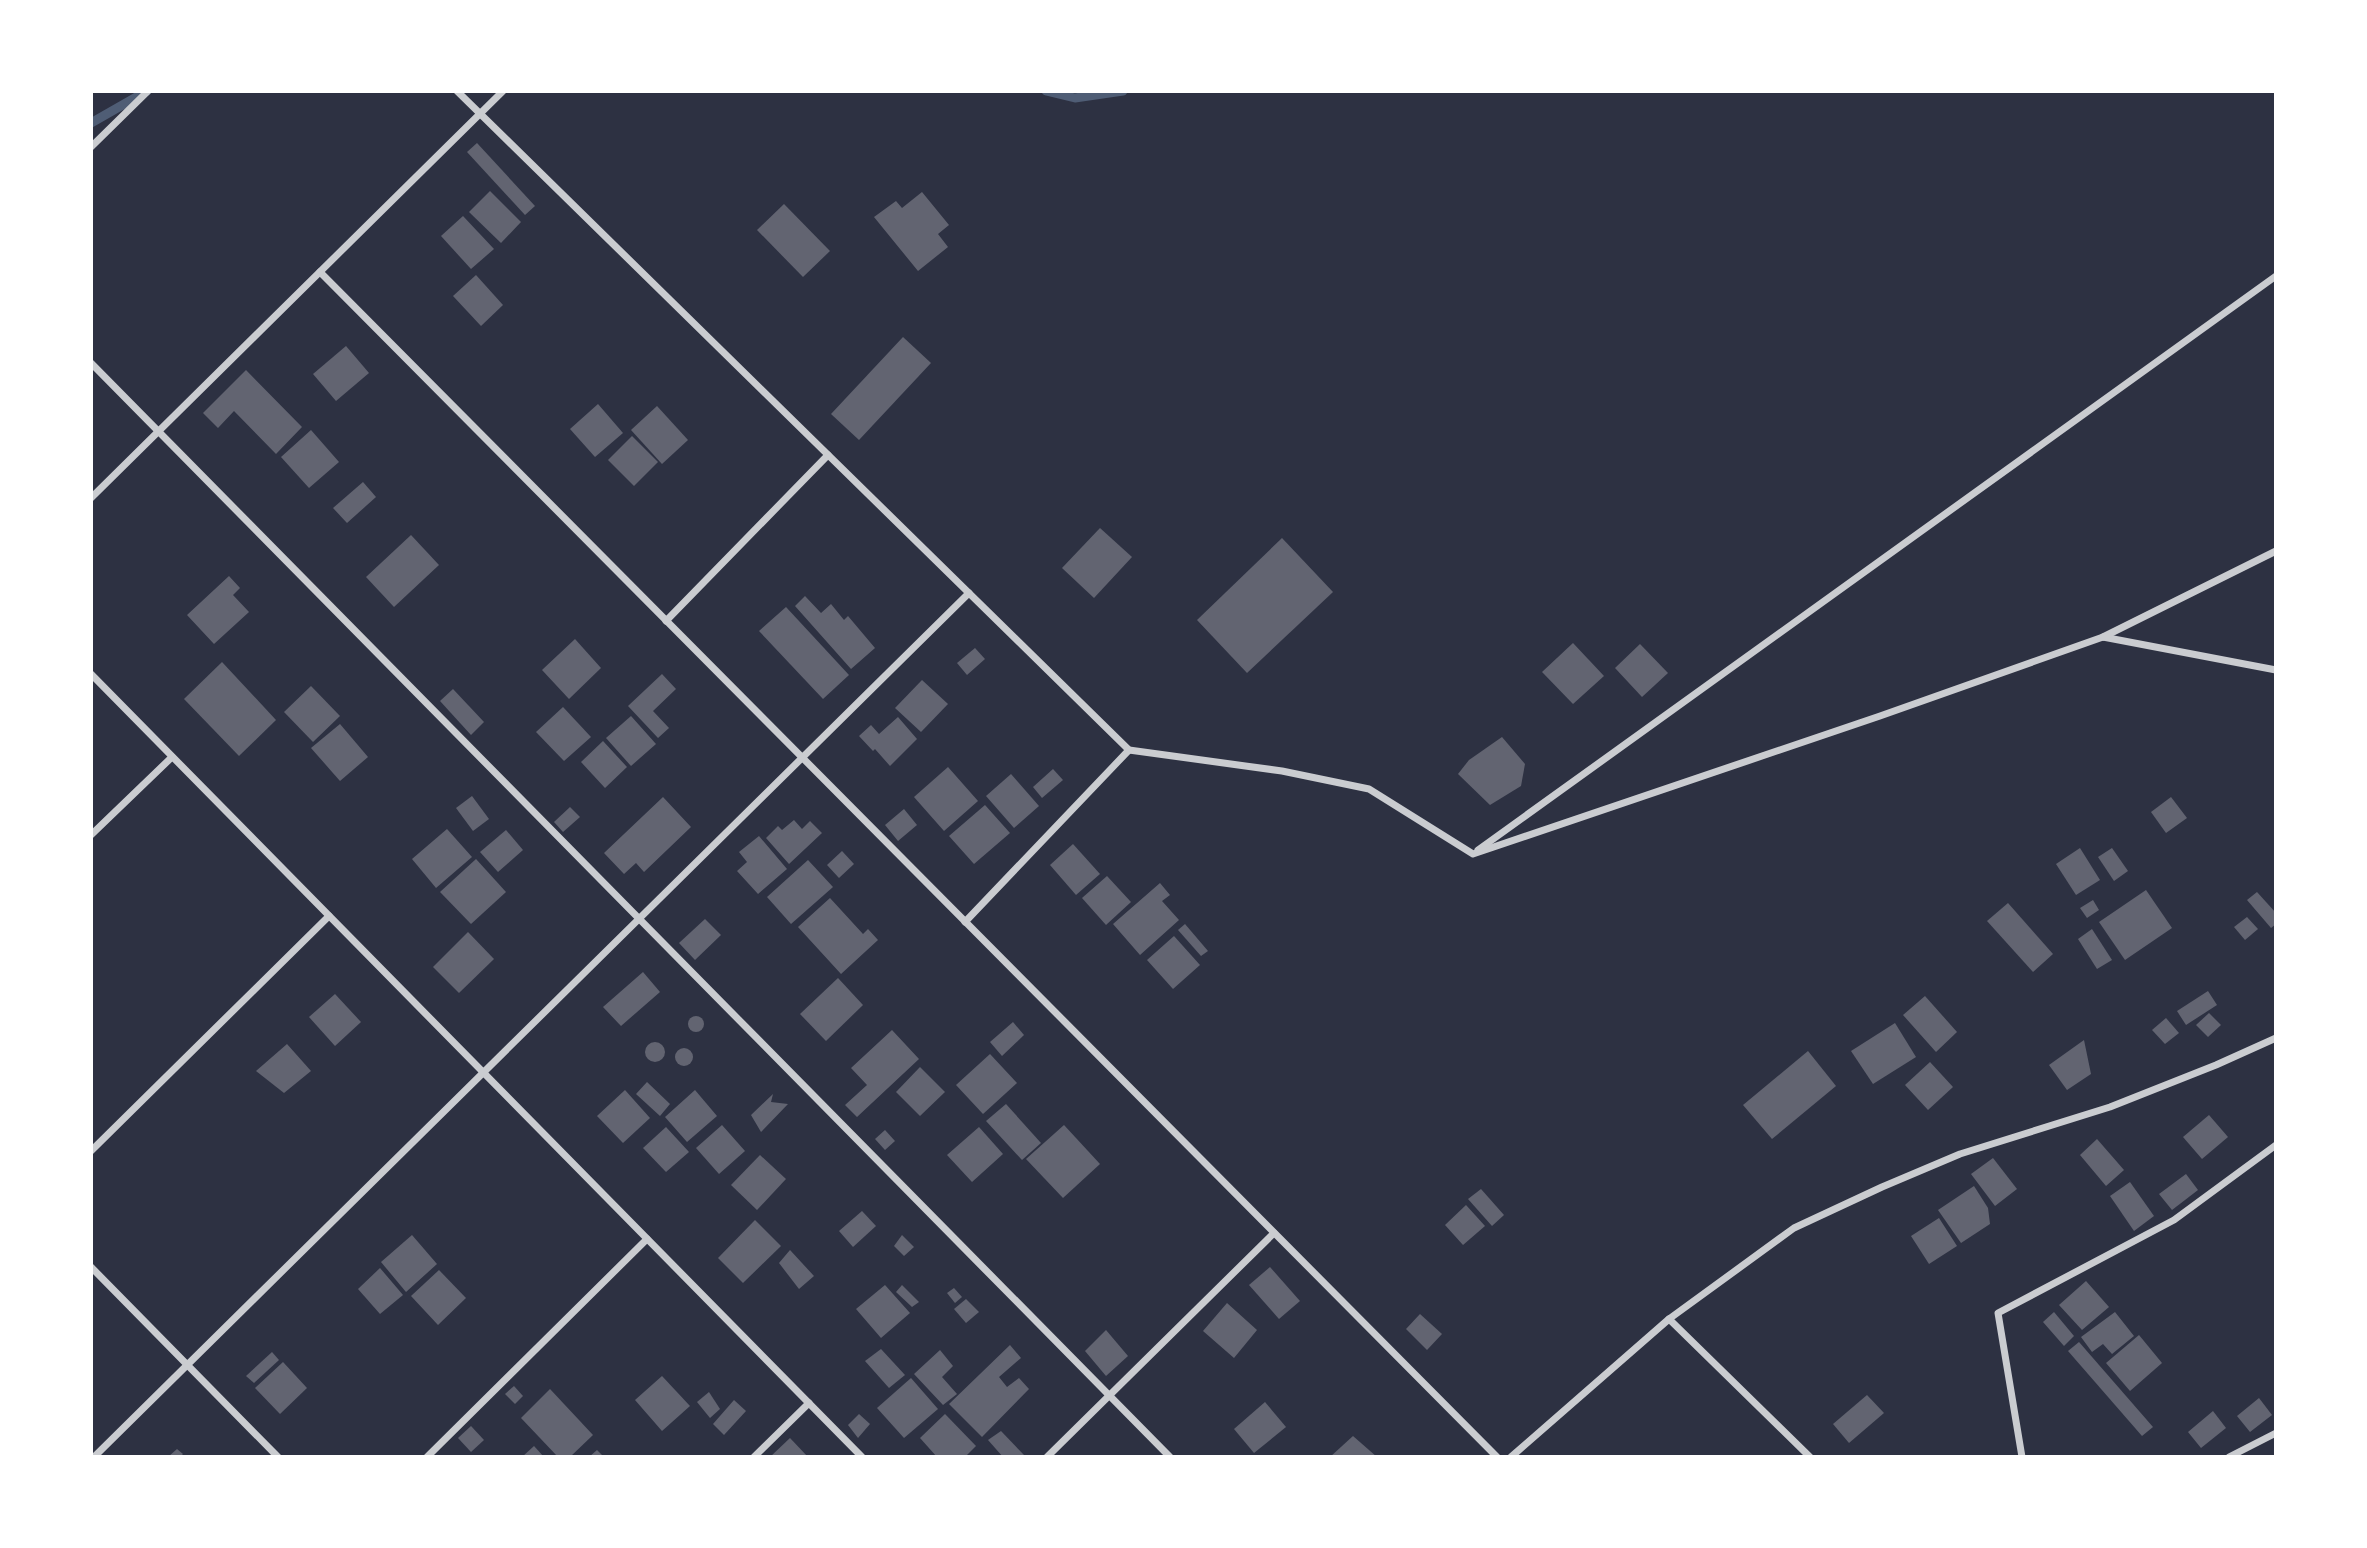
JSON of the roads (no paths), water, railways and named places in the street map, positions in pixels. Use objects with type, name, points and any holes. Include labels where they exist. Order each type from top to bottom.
[{"type":"street","points":[[91,147],[148,91]]},
{"type":"street","points":[[457,91],[1129,750],[1282,771],[1368,789],[1472,854]]},
{"type":"street","points":[[91,498],[503,91]]},
{"type":"street","points":[[320,272],[1497,1457]]},
{"type":"street","points":[[1472,854],[2276,276]]},
{"type":"street","points":[[91,363],[1170,1457]]},
{"type":"street","points":[[666,621],[828,455]]},
{"type":"street","points":[[1472,854],[2103,638],[2276,551]]},
{"type":"street","points":[[94,1457],[969,593]]},
{"type":"street","points":[[2103,638],[2276,670]]},
{"type":"street","points":[[91,674],[862,1457]]},
{"type":"street","points":[[965,922],[1129,750]]},
{"type":"street","points":[[91,835],[172,757]]},
{"type":"street","points":[[91,1151],[329,916]]},
{"type":"street","points":[[1511,1457],[1669,1319],[1794,1228],[1960,1154],[2110,1107],[2276,1038]]},
{"type":"street","points":[[2022,1457],[1998,1313],[2174,1220],[2276,1145]]},
{"type":"street","points":[[1047,1457],[1275,1233]]},
{"type":"street","points":[[426,1457],[647,1239]]},
{"type":"street","points":[[91,1267],[278,1457]]},
{"type":"street","points":[[1669,1319],[1810,1457]]},
{"type":"street","points":[[754,1457],[809,1403]]},
{"type":"street","points":[[2230,1457],[2276,1433]]},
{"type":"waterway","points":[[91,123],[147,91]]},
{"type":"waterway","points":[[1046,91],[1075,98],[1123,91]]}]
